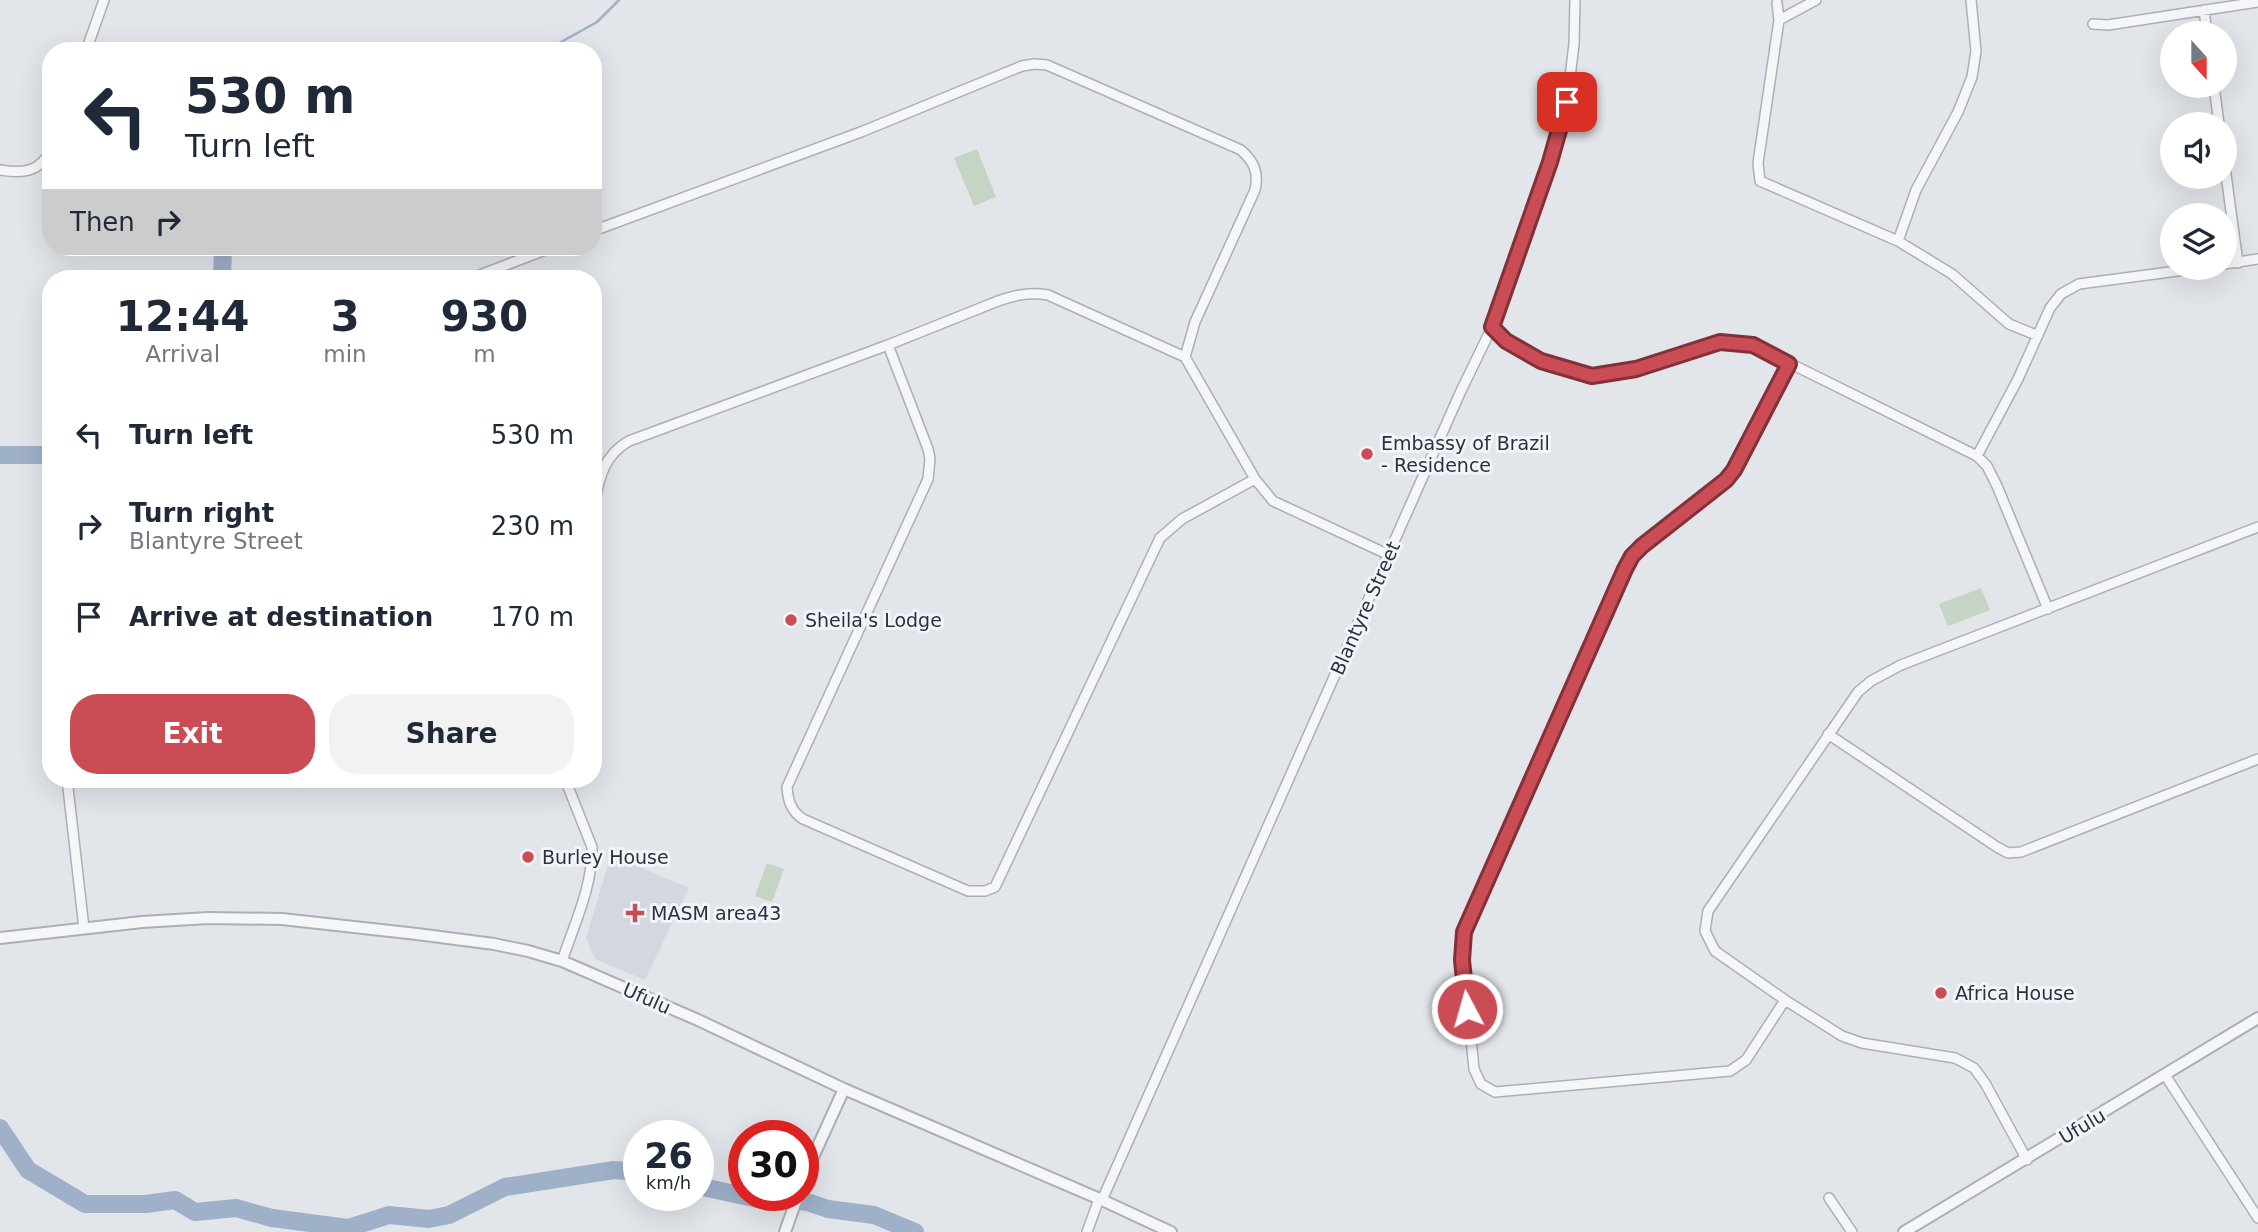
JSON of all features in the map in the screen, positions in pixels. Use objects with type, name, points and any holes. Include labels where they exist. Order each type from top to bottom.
[{"type":"street","points":[[89,42],[104,0]]},
{"type":"street","name":"Blantyre Street","points":[[1087,1232],[1460,393],[1492,327],[1563,117],[1574,44],[1575,0]]},
{"type":"street","points":[[1779,20],[1816,0]]},
{"type":"street","points":[[1898,241],[1916,190],[1958,112],[1972,77],[1976,51],[1971,0]]},
{"type":"street","points":[[2093,24],[2108,25],[2258,2]]},
{"type":"street","points":[[1777,3],[1779,20],[1758,163],[1760,181],[1898,241],[1952,274],[2010,324],[2036,335]]},
{"type":"street","points":[[2204,10],[2205,21]]},
{"type":"street","points":[[602,228],[861,132],[1022,66],[1040,63],[1241,150],[1255,167],[1255,190],[1195,322],[1185,357]]},
{"type":"street","points":[[0,170],[23,172],[36,169],[42,163]]},
{"type":"street","points":[[2228,189],[2238,262],[2258,260]]},
{"type":"street","points":[[493,270],[529,256]]},
{"type":"street","points":[[1977,457],[2055,300],[2069,288],[2079,284],[2160,273]]},
{"type":"street","points":[[602,475],[605,464],[622,445],[998,301],[1035,293],[1048,295],[1185,357],[1255,479],[1273,501],[1389,555]]},
{"type":"street","points":[[1492,327],[1506,341],[1541,361],[1592,376],[1636,369],[1720,342],[1753,345],[1977,457],[1987,466],[1997,486],[2048,609]]},
{"type":"street","points":[[888,345],[928,449],[928,479],[787,787],[788,801],[803,819],[968,891],[979,892],[995,887],[1160,538],[1191,513],[1255,479]]},
{"type":"street","points":[[1785,1000],[1746,1060],[1730,1071],[1495,1092],[1481,1084],[1474,1069],[1462,946],[1471,915],[1632,556],[1713,491],[1734,470],[1789,364]]},
{"type":"street","points":[[2027,1160],[1985,1083],[1968,1064],[1940,1055],[1849,1039],[1785,1000],[1715,951],[1707,939],[1704,924],[1712,903],[1858,692],[1901,664],[2258,527]]},
{"type":"street","points":[[1828,734],[1997,847],[2012,853],[2021,852],[2258,759]]},
{"type":"street","points":[[68,788],[84,928]]},
{"type":"street","points":[[562,961],[590,874],[592,857],[592,847],[569,788]]},
{"type":"street","name":"Ufulu","points":[[0,938],[208,918],[282,919],[338,923],[494,944],[562,961],[698,1020],[844,1089],[1101,1199],[1171,1232]]},
{"type":"street","name":"Ufulu","points":[[1904,1232],[2258,1018]]},
{"type":"street","points":[[2165,1075],[2258,1218]]},
{"type":"street","points":[[819,1144],[844,1089]]},
{"type":"street","points":[[1829,1198],[1852,1232]]},
{"type":"street","points":[[785,1232],[793,1211]]},
{"type":"shaded area","name":"MASM area43","points":[[611,855],[689,888],[645,980],[595,959],[586,938]]},
{"type":"green space","points":[[977,149],[996,197],[974,206],[954,158]]},
{"type":"green space","points":[[1981,588],[1990,610],[1948,626],[1939,604]]},
{"type":"green space","points":[[767,863],[784,869],[772,902],[755,896]]},
{"type":"waterway","points":[[561,42],[597,22],[619,0]]},
{"type":"waterway","points":[[222,270],[223,256]]},
{"type":"waterway","points":[[0,455],[42,455]]},
{"type":"waterway","points":[[0,1128],[28,1170],[85,1204],[146,1204],[175,1200],[195,1212],[236,1208],[272,1218],[348,1228],[389,1215],[429,1219],[449,1215],[505,1187],[623,1171]]},
{"type":"waterway","points":[[714,1189],[758,1199],[782,1198],[828,1209],[874,1215],[915,1232]]},
{"type":"place","name":"Embassy of Brazil - Residence","points":[[1367,454]]},
{"type":"place","name":"Sheila's Lodge","points":[[791,620]]},
{"type":"place","name":"Burley House","points":[[528,857]]},
{"type":"place","name":"MASM area43","points":[[635,913]]},
{"type":"place","name":"Africa House","points":[[1941,993]]},
{"type":"route","points":[[1467,1009],[1462,960],[1464,932],[1625,569],[1642,546],[1726,480],[1734,470],[1789,364],[1753,345],[1734,341],[1720,342],[1636,369],[1592,376],[1541,361],[1506,341],[1492,327],[1550,162],[1567,102]]}]
